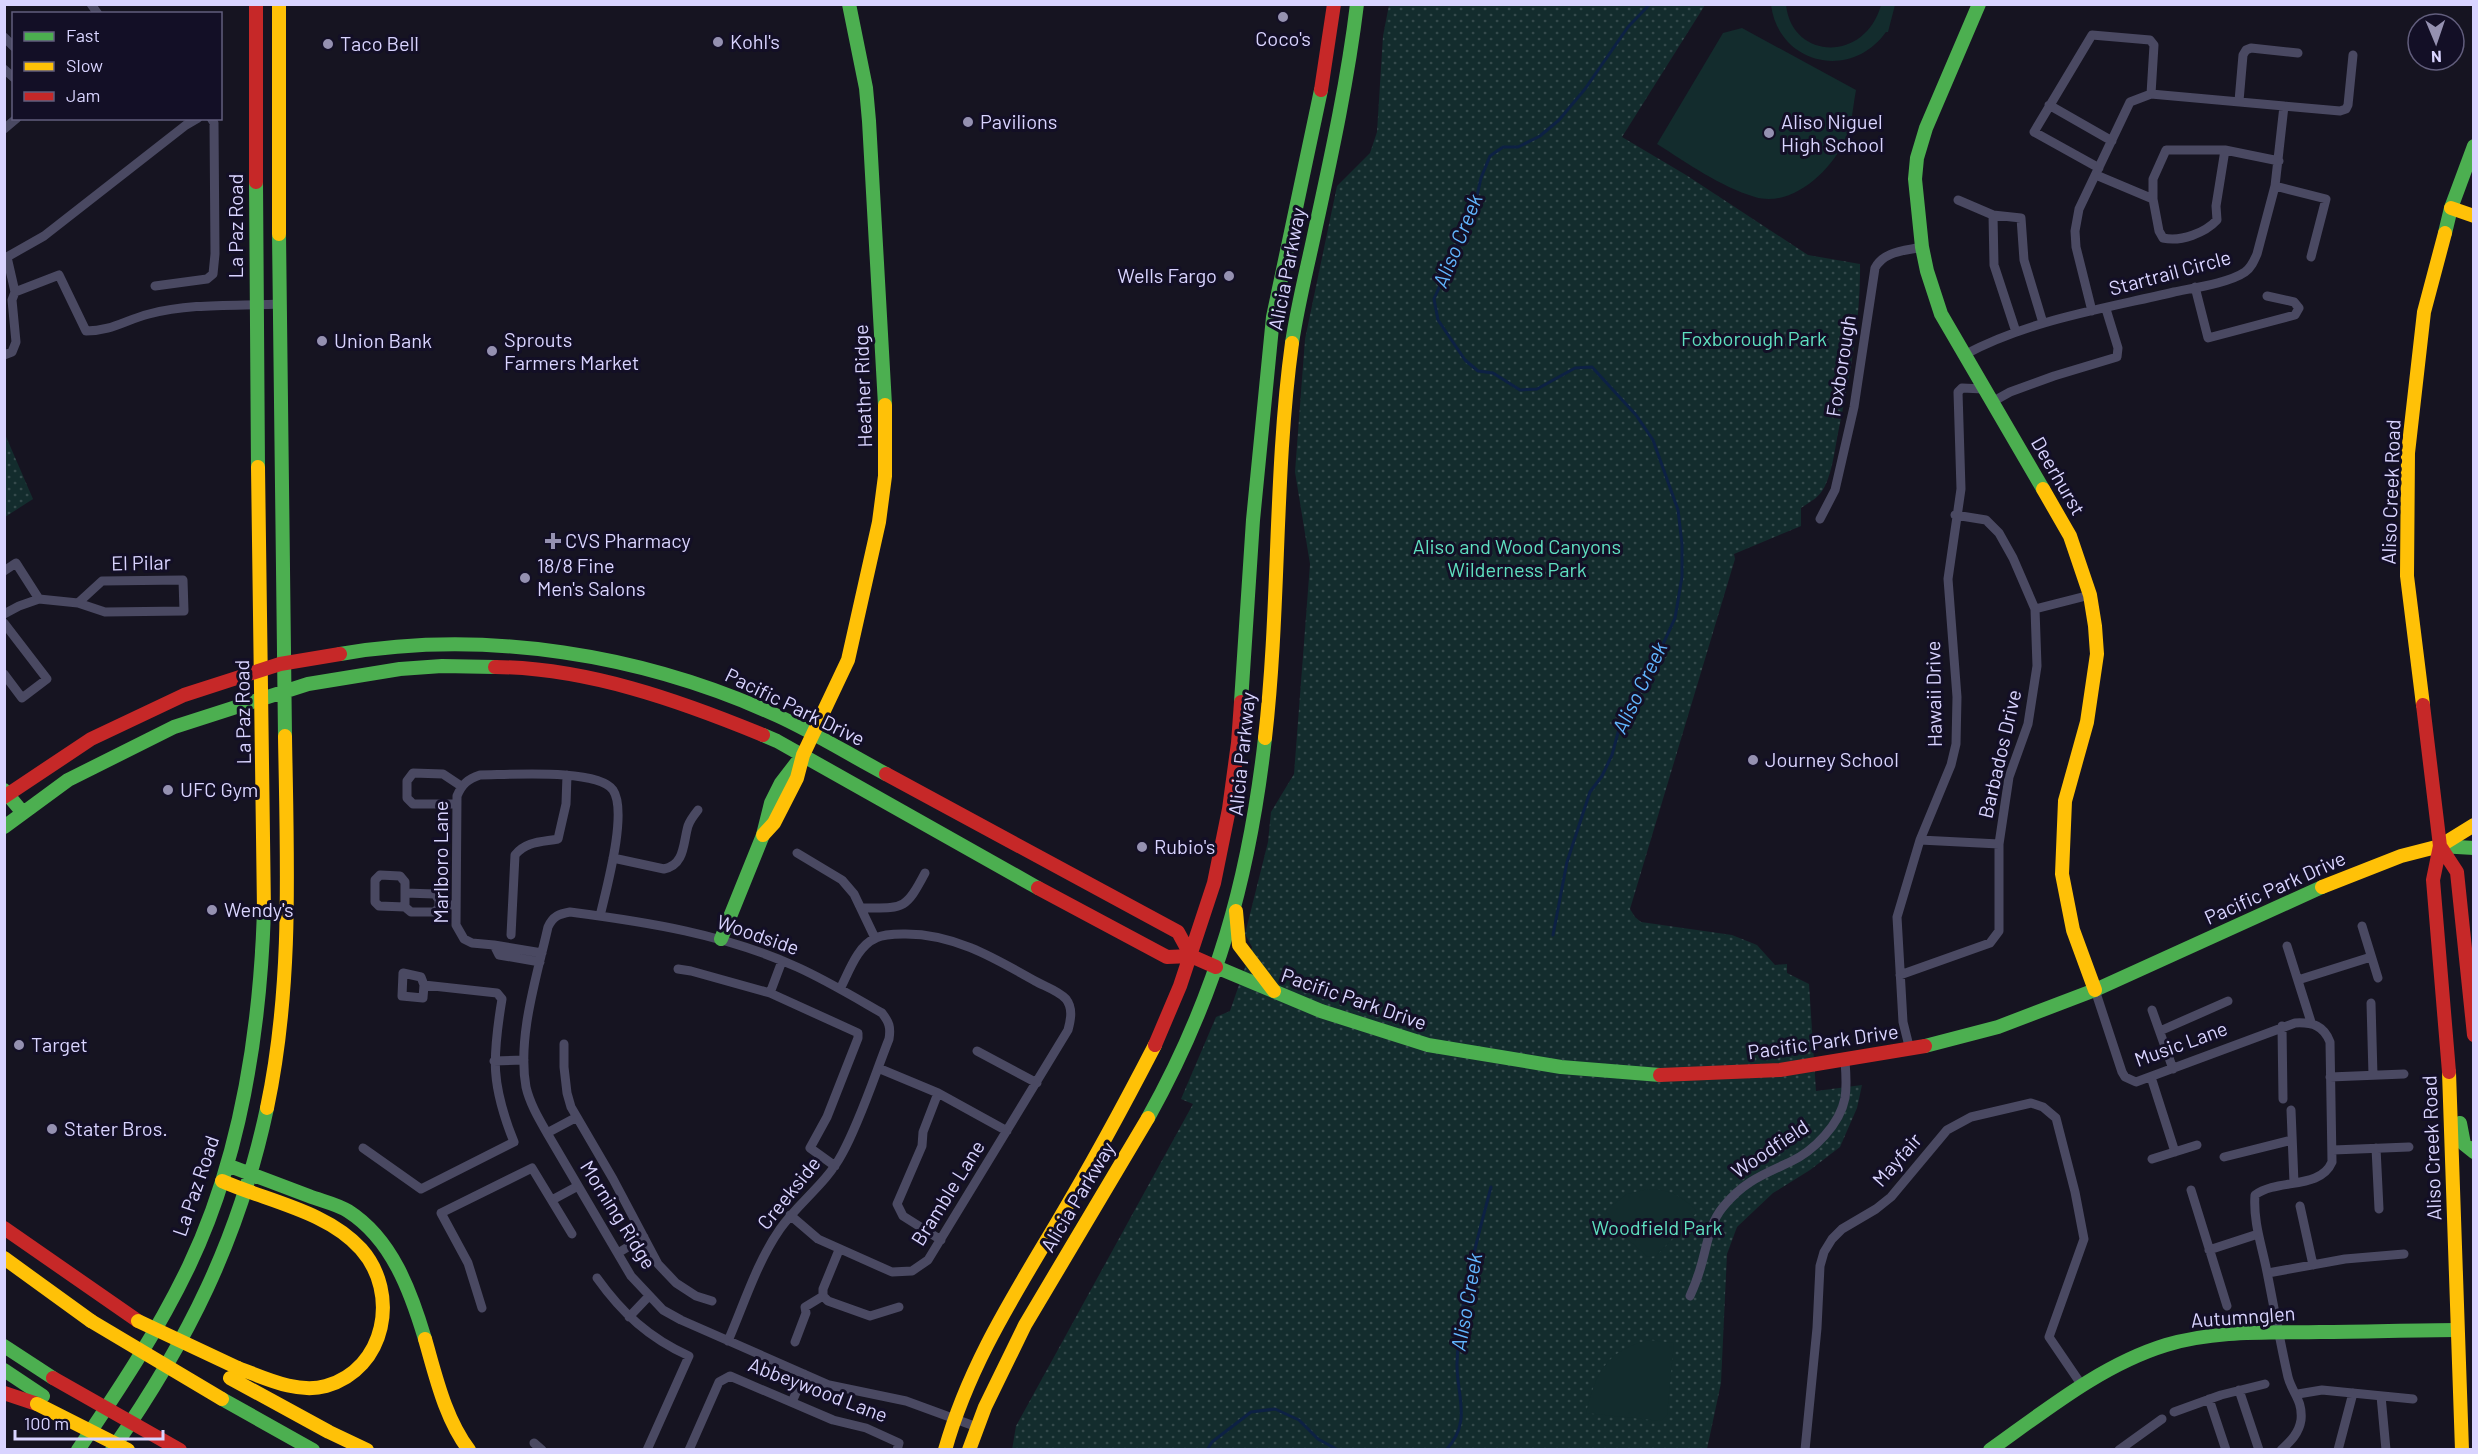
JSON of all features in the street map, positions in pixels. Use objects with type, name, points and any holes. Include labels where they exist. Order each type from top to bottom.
[{"type":"main road","name":"La Paz Road","points":[[78,1449],[126,1380],[164,1316],[189,1266],[222,1181],[254,1042],[263,960],[263,698],[257,198],[254,127],[256,4]]},
{"type":"main road","name":"La Paz Road","points":[[112,1445],[174,1356],[196,1316],[225,1252],[247,1193],[276,1071],[287,984],[279,304],[279,4]]},
{"type":"main road","name":"Heather Ridge","points":[[721,939],[763,835],[774,823],[797,778],[803,754],[848,660],[879,522],[885,477],[886,428],[867,99],[849,4]]},
{"type":"main road","name":"Alicia Parkway","points":[[945,1449],[954,1418],[983,1349],[1129,1098],[1159,1038],[1191,956],[1214,883],[1231,799],[1238,743],[1255,498],[1273,317],[1323,81],[1334,4]]},
{"type":"main road","name":"Alicia Parkway","points":[[969,1449],[1012,1351],[1061,1263],[1144,1125],[1187,1040],[1216,967],[1236,907],[1251,843],[1265,747],[1286,396],[1294,331],[1353,38],[1357,4]]},
{"type":"main road","name":"Deerhurst","points":[[1979,4],[1926,128],[1917,158],[1915,179],[1922,247],[1941,314],[2070,536],[2090,596],[2095,626],[2096,664],[2088,716],[2065,801],[2062,874],[2073,930],[2095,990]]},
{"type":"main road","name":"Aliso Creek Road","points":[[2462,1449],[2449,1059],[2433,880],[2440,846],[2408,587],[2407,523],[2408,453],[2424,312],[2451,208],[2474,146]]},
{"type":"main road","points":[[2451,208],[2474,216]]},
{"type":"main road","name":"Pacific Park Drive","points":[[6,793],[130,717],[202,688],[262,669],[339,653],[415,643],[502,645],[582,654],[654,670],[709,687],[760,708],[813,734],[1178,932],[1191,956]]},
{"type":"main road","points":[[481,666],[508,658],[564,663],[582,654]]},
{"type":"main road","name":"Pacific Park Drive","points":[[4,827],[68,780],[148,739],[211,714],[308,684],[400,669],[481,666],[553,671],[642,691],[731,722],[803,754],[1106,926],[1169,958],[1191,956],[1277,994],[1366,1026],[1428,1045],[1596,1071],[1673,1076],[1780,1070],[1838,1062],[1910,1050],[1998,1027],[2095,990],[2352,874],[2401,856],[2440,846],[2474,825]]},
{"type":"main road","points":[[6,793],[22,813]]},
{"type":"main road","name":"Pacific Park Drive","points":[[2440,846],[2474,848]]},
{"type":"main road","name":"Aliso Creek Road","points":[[2440,846],[2457,872],[2474,1035]]},
{"type":"main road","points":[[1236,907],[1239,945],[1277,994]]},
{"type":"main road","points":[[2449,1059],[2456,1063],[2461,1138],[2464,1146],[2474,1152]]},
{"type":"main road","points":[[226,1165],[347,1210],[362,1219],[386,1246],[404,1280],[450,1418],[469,1449]]},
{"type":"main road","points":[[222,1181],[335,1227],[350,1237],[373,1264],[385,1304],[384,1320],[377,1345],[361,1367],[338,1382],[325,1386],[297,1387],[234,1373]]},
{"type":"main road","points":[[4,1228],[138,1321],[234,1373],[329,1432],[367,1449]]},
{"type":"main road","points":[[4,1258],[91,1321],[222,1399],[313,1449]]},
{"type":"main road","name":"Autumnglen","points":[[1990,1449],[2119,1364],[2180,1342],[2210,1336],[2277,1332],[2474,1330]]},
{"type":"main road","points":[[4,1346],[53,1378],[180,1449]]},
{"type":"main road","points":[[4,1370],[40,1400],[112,1445],[128,1449]]},
{"type":"main road","points":[[4,1393],[40,1400]]},
{"type":"street","points":[[2153,199],[2098,171],[2034,132],[2092,35],[2150,40],[2154,45],[2151,94],[2340,111],[2346,109],[2348,105],[2353,55]]},
{"type":"street","points":[[2239,101],[2243,55],[2246,50],[2252,48],[2298,53]]},
{"type":"street","name":"Startrail Circle","points":[[2092,311],[2076,247],[2074,231],[2079,209],[2130,102],[2151,94]]},
{"type":"street","points":[[2049,105],[2112,141]]},
{"type":"street","name":"Startrail Circle","points":[[1964,355],[1991,341],[2043,323],[2196,287],[2235,277],[2245,272],[2253,264],[2275,186],[2284,106]]},
{"type":"street","points":[[4,355],[12,352],[16,342],[12,300],[15,292],[6,257],[44,236],[194,120]]},
{"type":"street","points":[[155,286],[207,279],[213,274],[216,254],[212,120]]},
{"type":"street","points":[[2225,150],[2216,206],[2217,220],[2201,232],[2173,241],[2163,238],[2159,231],[2153,199],[2153,179],[2166,150],[2225,150],[2279,161]]},
{"type":"street","points":[[2275,186],[2326,199],[2312,257]]},
{"type":"street","points":[[1958,200],[1993,215],[2021,218],[2024,260],[2043,323]]},
{"type":"street","points":[[1993,215],[1995,265],[2016,332]]},
{"type":"street","name":"Foxborough","points":[[1820,519],[1835,490],[1854,407],[1875,268],[1880,260],[1889,254],[1922,247]]},
{"type":"street","points":[[15,292],[59,275],[86,331],[104,331],[148,314],[195,306],[279,304]]},
{"type":"street","points":[[2196,287],[2208,338],[2295,315],[2299,308],[2294,302],[2267,296]]},
{"type":"street","points":[[1992,402],[2010,392],[2054,376],[2117,357],[2118,348],[2106,309]]},
{"type":"street","name":"Hawaii Drive","points":[[1910,1050],[1903,1022],[1897,917],[1920,840],[1951,765],[1956,744],[1957,697],[1948,579],[1955,515],[1961,489],[1958,392],[1962,388],[1984,389]]},
{"type":"street","name":"Barbados Drive","points":[[1900,975],[1990,943],[1999,931],[1999,844],[2009,777],[2028,724],[2037,666],[2035,609],[2013,558],[1999,533],[1986,520],[1955,515]]},
{"type":"street","points":[[4,571],[16,563],[39,599]]},
{"type":"street","name":"El Pilar","points":[[4,614],[39,599],[78,603],[105,612],[184,611],[183,580],[102,581],[78,603]]},
{"type":"street","points":[[2035,609],[2090,596]]},
{"type":"street","points":[[4,623],[47,680],[22,698],[4,674]]},
{"type":"street","points":[[457,804],[413,804],[407,798],[407,781],[413,773],[443,774],[461,786]]},
{"type":"street","name":"Marlboro Lane","points":[[541,958],[499,954],[494,945],[472,943],[464,939],[456,925],[457,796],[461,786],[469,779],[480,775],[567,775],[596,778],[606,782],[614,791],[618,802],[613,858]]},
{"type":"street","points":[[511,935],[515,855],[529,844],[558,839],[566,804],[567,775]]},
{"type":"street","points":[[600,916],[613,858],[664,869],[672,867],[678,861],[688,823],[698,810]]},
{"type":"street","points":[[1920,840],[1999,844]]},
{"type":"street","points":[[797,853],[842,880],[862,908],[875,938],[859,952],[840,989]]},
{"type":"street","points":[[862,908],[900,907],[914,894],[925,873]]},
{"type":"street","points":[[405,893],[435,894],[439,900],[439,908],[434,912],[411,912],[405,907],[379,906],[375,902],[375,879],[380,875],[400,876],[405,882],[405,893],[405,907]]},
{"type":"street","points":[[439,905],[456,905]]},
{"type":"street","name":"Woodside","points":[[555,916],[570,912],[657,924],[721,939],[782,961],[882,1012],[891,1029],[878,1068]]},
{"type":"street","name":"Morning Ridge","points":[[555,916],[548,927],[525,1036],[526,1088],[534,1110],[632,1276],[663,1310],[728,1341],[829,1385],[906,1401],[977,1427]]},
{"type":"street","points":[[2362,926],[2378,978]]},
{"type":"street","name":"Bramble Lane","points":[[790,1215],[818,1239],[892,1272],[912,1271],[928,1260],[1037,1083],[1071,1020],[1071,1008],[1062,996],[990,956],[963,944],[936,937],[909,934],[890,934],[875,938]]},
{"type":"street","points":[[2281,1449],[2298,1431],[2301,1419],[2298,1394],[2290,1384],[2277,1332],[2268,1273],[2254,1215],[2255,1196],[2269,1188],[2320,1177],[2329,1170],[2333,1150],[2330,1042],[2326,1031],[2310,1022],[2287,946]]},
{"type":"street","points":[[2298,980],[2371,957]]},
{"type":"street","points":[[770,993],[782,961]]},
{"type":"street","points":[[678,969],[770,993],[858,1033],[827,1117],[810,1148],[836,1166]]},
{"type":"street","points":[[363,1148],[421,1189],[514,1142],[499,1102],[494,1061],[494,1046],[502,999],[497,993],[424,985]]},
{"type":"street","name":"Music Lane","points":[[2095,990],[2125,1077],[2136,1082],[2282,1026],[2310,1022]]},
{"type":"street","points":[[2160,1031],[2228,1001]]},
{"type":"street","points":[[2371,1003],[2373,1075]]},
{"type":"street","points":[[2152,1010],[2173,1069]]},
{"type":"street","points":[[2282,1026],[2283,1099]]},
{"type":"street","points":[[564,1044],[567,1093],[577,1117],[658,1264],[676,1283],[696,1296],[712,1300]]},
{"type":"street","points":[[976,1051],[1037,1083]]},
{"type":"street","points":[[494,1061],[524,1060]]},
{"type":"street","name":"Woodfield","points":[[1690,1296],[1701,1268],[1708,1235],[1722,1209],[1743,1186],[1766,1171],[1792,1161],[1815,1145],[1833,1125],[1845,1101],[1847,1086],[1838,1062]]},
{"type":"street","points":[[878,1068],[938,1093],[1007,1131]]},
{"type":"street","name":"Creekside","points":[[728,1341],[766,1252],[790,1215],[821,1185],[836,1166],[878,1068]]},
{"type":"street","points":[[2330,1077],[2404,1074]]},
{"type":"street","points":[[2151,1077],[2175,1152]]},
{"type":"street","points":[[938,1093],[923,1132],[922,1146],[897,1204],[903,1216],[941,1240]]},
{"type":"street","name":"Mayfair","points":[[1805,1449],[1817,1328],[1820,1266],[1824,1252],[1832,1239],[1842,1229],[1891,1197],[1947,1130],[1960,1121],[2031,1103],[2043,1107],[2056,1118],[2076,1192],[2084,1239],[2049,1337],[2083,1387]]},
{"type":"street","points":[[2291,1110],[2294,1183]]},
{"type":"street","points":[[547,1133],[577,1117]]},
{"type":"street","points":[[2224,1157],[2292,1140]]},
{"type":"street","points":[[2152,1159],[2197,1145]]},
{"type":"street","points":[[2333,1150],[2409,1147]]},
{"type":"street","points":[[2376,1148],[2379,1209]]},
{"type":"street","points":[[482,1308],[468,1263],[441,1213],[532,1168],[572,1234]]},
{"type":"street","points":[[552,1200],[578,1186]]},
{"type":"street","points":[[2191,1191],[2227,1306]]},
{"type":"street","points":[[2300,1206],[2313,1265]]},
{"type":"street","points":[[2209,1250],[2258,1234]]},
{"type":"street","points":[[618,1252],[644,1237]]},
{"type":"street","points":[[839,1250],[823,1289],[823,1296],[828,1301],[870,1316],[899,1307]]},
{"type":"street","points":[[2268,1273],[2345,1259],[2404,1254]]},
{"type":"street","points":[[597,1278],[616,1304],[629,1317],[666,1346],[689,1356],[646,1449]]},
{"type":"street","points":[[629,1317],[649,1296]]},
{"type":"street","points":[[795,1342],[806,1313],[805,1307],[823,1296]]},
{"type":"street","points":[[792,1402],[804,1374]]},
{"type":"street","name":"Abbeywood Lane","points":[[689,1449],[719,1382],[730,1376],[833,1420],[885,1435],[898,1443],[897,1449]]},
{"type":"street","points":[[2174,1412],[2209,1399],[2265,1384]]},
{"type":"street","points":[[2239,1390],[2259,1449]]},
{"type":"street","points":[[2298,1394],[2322,1390],[2413,1399]]},
{"type":"street","points":[[2338,1449],[2353,1393]]},
{"type":"street","points":[[2381,1396],[2386,1449]]},
{"type":"street","points":[[2209,1399],[2226,1449]]},
{"type":"street","points":[[2119,1449],[2162,1419]]},
{"type":"street","points":[[2133,1439],[2140,1449]]},
{"type":"street","points":[[534,1443],[542,1449]]},
{"type":"green space","points":[[1389,5],[1705,5],[1622,137],[1686,175],[1808,255],[1860,264],[1859,305],[1854,347],[1834,458],[1828,479],[1820,493],[1801,508],[1801,526],[1734,554],[1735,559],[1630,909],[1641,922],[1732,935],[1757,945],[1775,965],[1787,964],[1787,973],[1809,984],[1816,1091],[1862,1085],[1857,1108],[1840,1147],[1810,1170],[1773,1193],[1737,1227],[1727,1254],[1721,1383],[1707,1449],[1012,1450],[1016,1426],[1193,1104],[1181,1099],[1216,1017],[1230,1011],[1252,947],[1245,934],[1268,842],[1271,812],[1294,774],[1310,564],[1295,472],[1305,339],[1337,186],[1370,153],[1377,132],[1383,36]]},
{"type":"green space","points":[[1771,5],[1786,5],[1791,23],[1801,36],[1814,44],[1830,47],[1845,45],[1860,37],[1873,24],[1881,5],[1895,5],[1888,32],[1871,47],[1854,57],[1836,61],[1818,59],[1802,53],[1787,41],[1777,25]]},
{"type":"green space","points":[[1742,28],[1856,90],[1849,128],[1839,152],[1820,175],[1809,184],[1783,197],[1769,199],[1755,197],[1729,187],[1657,144],[1723,33]]},
{"type":"green space","points":[[4,432],[33,499],[5,517],[4,517]]},
{"type":"green space","name":"Woodfield Park","points":[[1648,1189],[1675,1194],[1697,1212],[1656,1256],[1648,1257],[1616,1229],[1606,1210],[1627,1194]]},
{"type":"green space","points":[[1649,1340],[1674,1343],[1667,1415],[1661,1421],[1586,1413],[1594,1386],[1605,1365],[1622,1350]]},
{"type":"waterway","name":"Aliso Creek","points":[[1553,935],[1567,862],[1590,792],[1602,776],[1612,755],[1619,729],[1653,666],[1675,618],[1682,577],[1682,544],[1678,510],[1653,440],[1636,415],[1592,367],[1575,368],[1537,389],[1520,390],[1493,373],[1478,371],[1465,360],[1438,320],[1434,299],[1474,209],[1481,178],[1490,156],[1503,147],[1518,147],[1540,136],[1559,120],[1585,89],[1628,27],[1650,4]]},
{"type":"waterway","name":"Aliso Creek","points":[[1446,1450],[1459,1429],[1461,1418],[1457,1375],[1458,1340],[1469,1274],[1491,1187]]},
{"type":"waterway","name":"Aliso Creek","points":[[1207,1450],[1212,1442],[1251,1412],[1275,1409],[1299,1420],[1318,1439],[1338,1450]]},
{"type":"traffic: fast","points":[[849,4],[866,88],[869,121],[885,405]]},
{"type":"traffic: fast","points":[[1292,343],[1339,115],[1357,4]]},
{"type":"traffic: fast","points":[[1979,4],[1926,128],[1917,158],[1915,179],[1922,247],[1941,314],[2043,489]]},
{"type":"traffic: fast","points":[[1241,702],[1253,520],[1273,317],[1321,90]]},
{"type":"traffic: fast","points":[[2445,233],[2451,208],[2474,146]]},
{"type":"traffic: fast","points":[[256,182],[258,467]]},
{"type":"traffic: fast","points":[[279,234],[285,736]]},
{"type":"traffic: fast","points":[[340,654],[395,647],[451,644],[507,646],[563,652],[619,663],[673,677],[778,716],[886,774]]},
{"type":"traffic: fast","points":[[4,827],[68,780],[174,727],[308,684],[400,669],[442,666],[495,667]]},
{"type":"traffic: fast","points":[[763,735],[1038,888]]},
{"type":"traffic: fast","points":[[1148,1118],[1193,1026],[1226,934],[1250,839],[1265,738]]},
{"type":"traffic: fast","points":[[721,939],[763,835],[771,803],[781,783],[801,757]]},
{"type":"traffic: fast","points":[[4,790],[23,813]]},
{"type":"traffic: fast","points":[[2440,846],[2474,848]]},
{"type":"traffic: fast","points":[[1925,1046],[1998,1027],[2095,990],[2322,887]]},
{"type":"traffic: fast","points":[[78,1450],[137,1360],[177,1290],[207,1224],[222,1181],[235,1137],[252,1047],[258,1002],[264,911]]},
{"type":"traffic: fast","points":[[1216,967],[1321,1011],[1428,1045],[1561,1067],[1660,1075]]},
{"type":"traffic: fast","points":[[112,1450],[164,1369],[208,1287],[242,1201],[267,1108]]},
{"type":"traffic: fast","points":[[2460,1123],[2464,1144],[2474,1152]]},
{"type":"traffic: fast","points":[[227,1165],[339,1206],[363,1223],[377,1236],[398,1268],[425,1339]]},
{"type":"traffic: fast","points":[[1990,1450],[2074,1390],[2119,1364],[2185,1340],[2243,1333],[2457,1330]]},
{"type":"traffic: fast","points":[[4,1346],[53,1378]]},
{"type":"traffic: fast","points":[[4,1370],[43,1396]]},
{"type":"traffic: fast","points":[[222,1399],[313,1450]]},
{"type":"traffic: slow","points":[[279,4],[279,234]]},
{"type":"traffic: slow","points":[[2451,208],[2474,216]]},
{"type":"traffic: slow","points":[[2423,705],[2407,576],[2408,453],[2424,312],[2445,233]]},
{"type":"traffic: slow","points":[[1265,738],[1273,639],[1282,442],[1292,343]]},
{"type":"traffic: slow","points":[[763,835],[774,823],[797,778],[803,755],[848,660],[879,522],[885,476],[885,405]]},
{"type":"traffic: slow","points":[[258,467],[264,911]]},
{"type":"traffic: slow","points":[[2043,489],[2070,536],[2090,595],[2095,626],[2097,654],[2087,722],[2065,801],[2062,874],[2073,930],[2095,990]]},
{"type":"traffic: slow","points":[[267,1108],[281,1016],[285,969],[287,876],[285,736]]},
{"type":"traffic: slow","points":[[2322,887],[2401,856],[2440,846],[2474,825]]},
{"type":"traffic: slow","points":[[1236,911],[1239,945],[1274,991]]},
{"type":"traffic: slow","points":[[945,1450],[966,1389],[979,1360],[1071,1200],[1155,1045]]},
{"type":"traffic: slow","points":[[2449,1072],[2462,1450]]},
{"type":"traffic: slow","points":[[969,1450],[985,1407],[1025,1325],[1148,1118]]},
{"type":"traffic: slow","points":[[222,1181],[296,1208],[331,1225],[347,1236],[361,1249],[373,1267],[380,1287],[383,1307],[381,1328],[374,1347],[362,1364],[346,1377],[326,1386],[315,1388],[293,1386],[238,1368]]},
{"type":"traffic: slow","points":[[4,1258],[91,1321]]},
{"type":"traffic: slow","points":[[91,1321],[222,1399]]},
{"type":"traffic: slow","points":[[138,1321],[238,1368]]},
{"type":"traffic: slow","points":[[425,1339],[447,1411],[469,1450]]},
{"type":"traffic: slow","points":[[230,1378],[367,1450]]},
{"type":"traffic: slow","points":[[37,1404],[128,1450]]},
{"type":"traffic: jam","points":[[256,4],[256,182]]},
{"type":"traffic: jam","points":[[1321,90],[1334,4]]},
{"type":"traffic: jam","points":[[4,797],[91,739],[184,695],[280,664],[340,654]]},
{"type":"traffic: jam","points":[[495,667],[564,673],[632,688],[763,735]]},
{"type":"traffic: jam","points":[[1155,1045],[1180,986],[1214,883],[1229,809],[1241,702]]},
{"type":"traffic: jam","points":[[2423,705],[2440,846],[2433,880],[2449,1072]]},
{"type":"traffic: jam","points":[[886,774],[1178,932],[1191,956]]},
{"type":"traffic: jam","points":[[2440,846],[2457,872],[2474,1035]]},
{"type":"traffic: jam","points":[[1038,888],[1167,957],[1191,956],[1216,967]]},
{"type":"traffic: jam","points":[[1660,1075],[1780,1070],[1925,1046]]},
{"type":"traffic: jam","points":[[4,1228],[138,1321]]},
{"type":"traffic: jam","points":[[53,1378],[180,1450]]},
{"type":"traffic: jam","points":[[4,1393],[37,1404]]},
{"type":"place","name":"Coco's","points":[[1283,17]]},
{"type":"place","name":"Kohl's","points":[[718,42]]},
{"type":"place","name":"Taco Bell","points":[[328,44]]},
{"type":"place","name":"Pavilions","points":[[968,122]]},
{"type":"place","name":"Aliso Niguel High School","points":[[1769,133]]},
{"type":"place","name":"Wells Fargo","points":[[1229,276]]},
{"type":"place","name":"Union Bank","points":[[322,341]]},
{"type":"place","name":"Sprouts Farmers Market","points":[[492,351]]},
{"type":"place","name":"CVS Pharmacy","points":[[553,541]]},
{"type":"place","name":"18/8 Fine Men's Salons","points":[[525,578]]},
{"type":"place","name":"Journey School","points":[[1753,760]]},
{"type":"place","name":"UFC Gym","points":[[168,790]]},
{"type":"place","name":"Rubio's","points":[[1142,847]]},
{"type":"place","name":"Wendy's","points":[[212,910]]},
{"type":"place","name":"Target","points":[[19,1045]]},
{"type":"place","name":"Stater Bros.","points":[[52,1129]]},
{"type":"park label","name":"Foxborough Park","points":[[1754,339]]},
{"type":"park label","name":"Aliso and Wood Canyons Wilderness Park","points":[[1517,558]]}]
